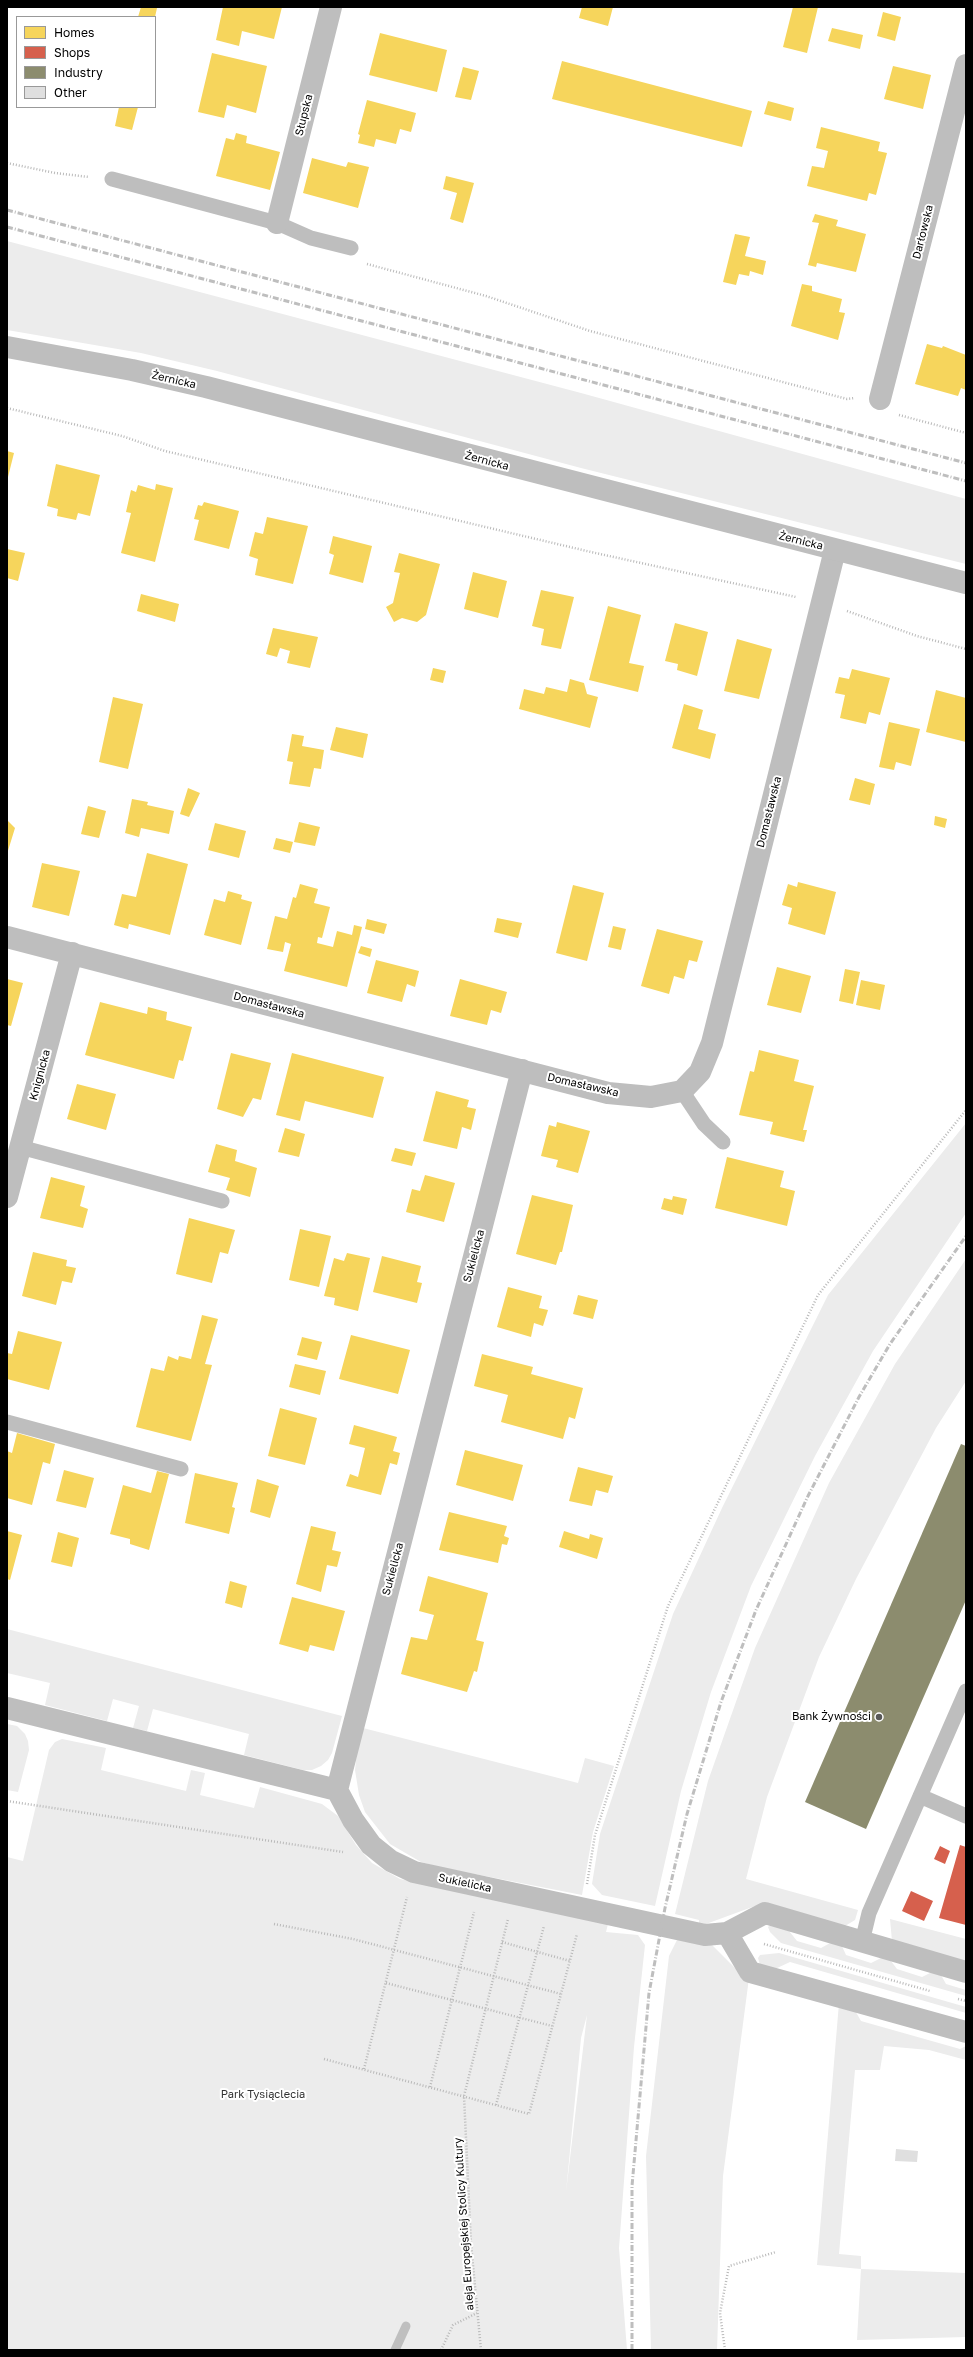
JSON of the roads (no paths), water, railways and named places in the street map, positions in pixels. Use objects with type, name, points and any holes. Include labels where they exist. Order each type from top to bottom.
[{"type":"street","name":"Słupska","points":[[277,222],[331,7]]},
{"type":"street","name":"Darłowska","points":[[880,399],[966,65]]},
{"type":"street","name":"Żernicka","points":[[7,347],[124,369],[206,387],[966,583]]},
{"type":"street","name":"Domasławska","points":[[7,937],[608,1093],[652,1097],[682,1091],[700,1072],[712,1043],[835,550]]},
{"type":"street","name":"Knignicka","points":[[7,1197],[72,953]]},
{"type":"street","name":"Sukielicka","points":[[522,1070],[337,1790],[353,1820],[371,1844],[391,1861],[414,1872],[551,1900],[705,1935],[727,1933]]},
{"type":"street","points":[[7,1708],[337,1790]]},
{"type":"street","points":[[966,1972],[765,1913],[727,1933],[750,1972],[966,2032]]},
{"type":"lane","points":[[112,179],[277,222],[311,238],[351,248]]},
{"type":"lane","points":[[682,1091],[704,1124],[722,1142]]},
{"type":"lane","points":[[20,1147],[222,1201]]},
{"type":"lane","points":[[7,1422],[181,1469]]},
{"type":"lane","points":[[862,1942],[869,1913],[966,1692]]},
{"type":"lane","points":[[920,1796],[966,1816]]},
{"type":"waterway","points":[[395,2350],[406,2326]]},
{"type":"railway","points":[[7,210],[966,463]]},
{"type":"railway","points":[[7,227],[966,481]]},
{"type":"railway","points":[[632,2350],[632,2186],[649,1993],[665,1908],[687,1814],[721,1702],[756,1610],[808,1496],[859,1397],[890,1344],[966,1236]]},
{"type":"place","name":"Bank Żywności","points":[[879,1717]]},
{"type":"park label","name":"Park Tysiąclecia","points":[[263,2095]]}]
